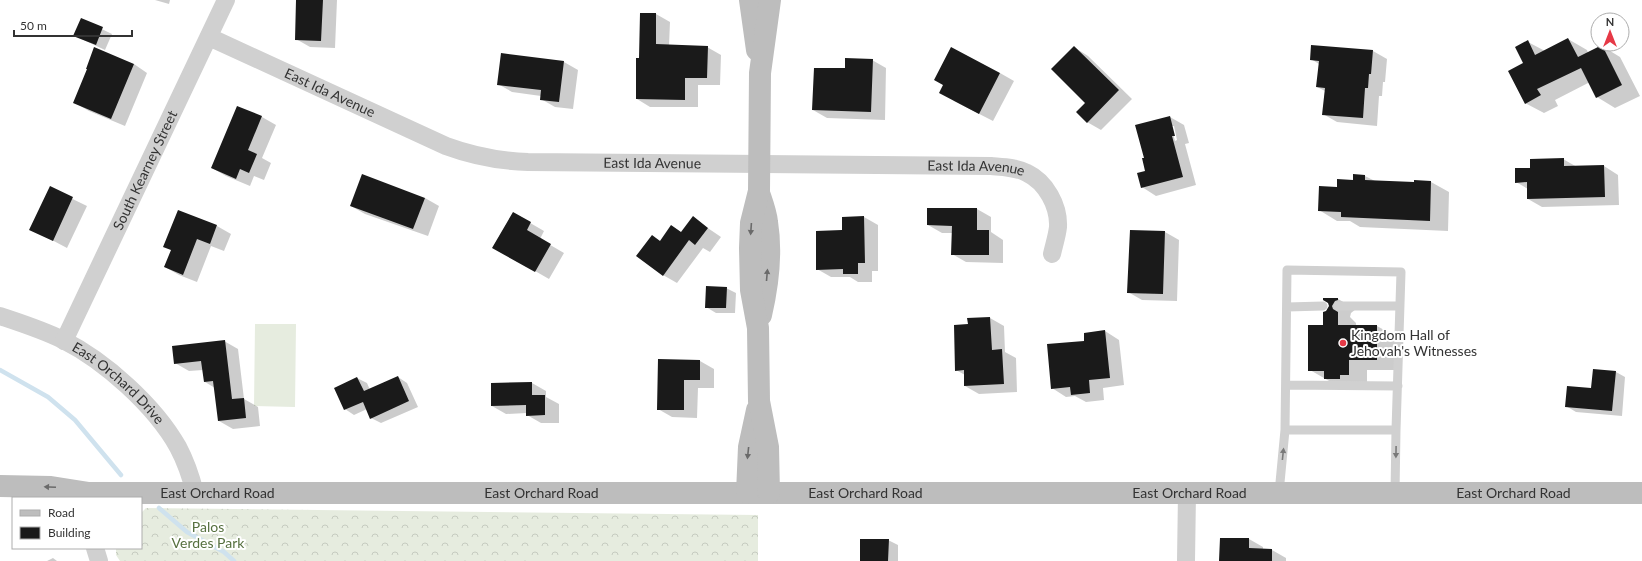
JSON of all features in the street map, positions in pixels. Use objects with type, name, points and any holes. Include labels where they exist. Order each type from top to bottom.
[{"type":"main road","points":[[750,0],[760,73]]},
{"type":"main road","points":[[769,493],[768,447],[759,401],[758,328],[766,289],[768,250],[767,223],[759,191],[760,73],[770,0]]},
{"type":"main road","points":[[747,493],[749,448],[759,401]]},
{"type":"main road","name":"East Orchard Road","points":[[0,486],[51,487],[82,496],[195,493],[1642,493]]},
{"type":"main road","points":[[0,500],[12,500]]},
{"type":"street","name":"South Kearney Street","points":[[64,341],[226,0]]},
{"type":"street","name":"East Ida Avenue","points":[[209,37],[446,146],[477,156],[507,161],[991,166],[1018,169],[1035,178],[1050,195],[1054,204],[1058,225],[1052,254]]},
{"type":"street","name":"East Orchard Drive","points":[[0,316],[64,341],[94,359],[125,384],[172,436],[182,455],[195,493]]},
{"type":"street","points":[[1186,561],[1187,493]]},
{"type":"street","points":[[95,549],[99,561]]},
{"type":"lane","points":[[1279,493],[1286,430],[1287,270],[1401,272],[1395,493]]},
{"type":"lane","points":[[1287,307],[1323,306]]},
{"type":"lane","points":[[1338,306],[1400,306]]},
{"type":"lane","points":[[1286,385],[1398,386]]},
{"type":"lane","points":[[1286,430],[1396,430]]},
{"type":"green space","points":[[255,324],[296,324],[295,407],[254,406]]},
{"type":"green space","name":"Palos Verdes Park","points":[[146,508],[758,515],[758,561],[120,561],[116,555],[116,549],[142,549],[142,512]]},
{"type":"green space","points":[[537,557],[714,557],[714,561],[537,561]]},
{"type":"building","points":[[296,0],[323,0],[321,41],[295,40]]},
{"type":"building","points":[[640,13],[656,13],[656,44],[708,46],[707,78],[685,78],[685,100],[636,99],[636,58],[639,58]]},
{"type":"building","points":[[81,18],[103,27],[96,45],[73,36]]},
{"type":"building","points":[[1568,38],[1578,57],[1590,51],[1606,52],[1622,85],[1596,98],[1581,68],[1537,89],[1541,95],[1525,104],[1508,71],[1523,63],[1515,47],[1528,40],[1535,55]]},
{"type":"building","points":[[1311,45],[1373,50],[1371,74],[1369,74],[1368,88],[1365,88],[1363,118],[1322,115],[1325,88],[1316,87],[1319,61],[1310,60]]},
{"type":"building","points":[[1074,46],[1119,90],[1087,123],[1076,112],[1085,103],[1051,69]]},
{"type":"building","points":[[94,47],[134,64],[111,119],[73,103]]},
{"type":"building","points":[[951,47],[1000,73],[979,114],[939,93],[943,85],[934,80]]},
{"type":"building","points":[[501,53],[564,61],[559,102],[540,100],[541,90],[497,85]]},
{"type":"building","points":[[845,58],[873,59],[871,112],[812,110],[814,68],[845,68]]},
{"type":"building","points":[[237,106],[262,116],[248,150],[257,154],[249,173],[240,169],[236,179],[211,168]]},
{"type":"building","points":[[1170,116],[1175,136],[1172,136],[1183,177],[1141,188],[1137,173],[1145,171],[1142,158],[1144,158],[1135,125]]},
{"type":"building","points":[[1564,158],[1564,166],[1604,165],[1605,197],[1527,199],[1527,182],[1515,183],[1515,168],[1530,168],[1530,159]]},
{"type":"building","points":[[362,174],[425,198],[413,229],[350,206]]},
{"type":"building","points":[[1353,174],[1365,175],[1365,180],[1414,182],[1414,180],[1431,181],[1430,221],[1341,217],[1341,212],[1318,211],[1319,186],[1337,187],[1337,179],[1353,180]]},
{"type":"building","points":[[50,186],[73,197],[53,241],[29,230]]},
{"type":"building","points":[[927,208],[977,208],[977,230],[989,230],[989,255],[951,255],[952,226],[927,225]]},
{"type":"building","points":[[178,210],[217,225],[210,244],[197,239],[183,275],[164,267],[171,250],[163,247]]},
{"type":"building","points":[[513,212],[531,222],[527,230],[551,244],[535,272],[492,248]]},
{"type":"building","points":[[693,216],[708,228],[695,245],[689,240],[663,276],[636,256],[652,235],[660,241],[671,225],[681,232]]},
{"type":"building","points":[[864,216],[865,263],[858,263],[858,274],[843,274],[843,269],[816,270],[816,231],[842,230],[842,217]]},
{"type":"building","points":[[1130,230],[1165,231],[1163,294],[1127,293]]},
{"type":"building","points":[[706,286],[727,287],[726,308],[705,308]]},
{"type":"building","name":"Kingdom Hall of Jehovah's Witnesses","points":[[1323,298],[1338,298],[1332,306],[1333,309],[1338,312],[1338,325],[1377,325],[1377,360],[1349,360],[1349,375],[1340,375],[1340,379],[1324,379],[1324,371],[1308,371],[1308,325],[1323,325],[1323,312],[1326,311],[1329,306]]},
{"type":"building","points":[[990,317],[992,350],[1002,349],[1004,384],[964,386],[964,370],[955,371],[954,325],[968,324],[967,318]]},
{"type":"building","points":[[1105,330],[1110,378],[1089,380],[1090,393],[1071,395],[1070,387],[1051,389],[1047,344],[1084,341],[1084,333]]},
{"type":"building","points":[[225,340],[232,399],[244,398],[246,418],[218,421],[213,381],[204,382],[201,361],[174,364],[172,346]]},
{"type":"building","points":[[658,359],[700,360],[700,380],[684,380],[684,410],[657,410]]},
{"type":"building","points":[[1593,369],[1616,371],[1612,411],[1565,407],[1567,386],[1591,388]]},
{"type":"building","points":[[398,376],[409,401],[370,419],[363,402],[344,410],[334,388],[357,377],[364,391]]},
{"type":"building","points":[[532,382],[532,395],[545,395],[545,415],[526,416],[526,405],[491,406],[491,383]]},
{"type":"building","points":[[1220,538],[1249,538],[1249,548],[1272,549],[1272,561],[1219,561]]},
{"type":"building","points":[[860,539],[889,539],[888,561],[860,561]]},
{"type":"waterway","points":[[0,370],[48,397],[75,420],[121,475]]},
{"type":"waterway","points":[[159,508],[187,532],[224,552],[234,561]]},
{"type":"place","name":"Kingdom Hall of Jehovah's Witnesses","points":[[1343,343]]}]
